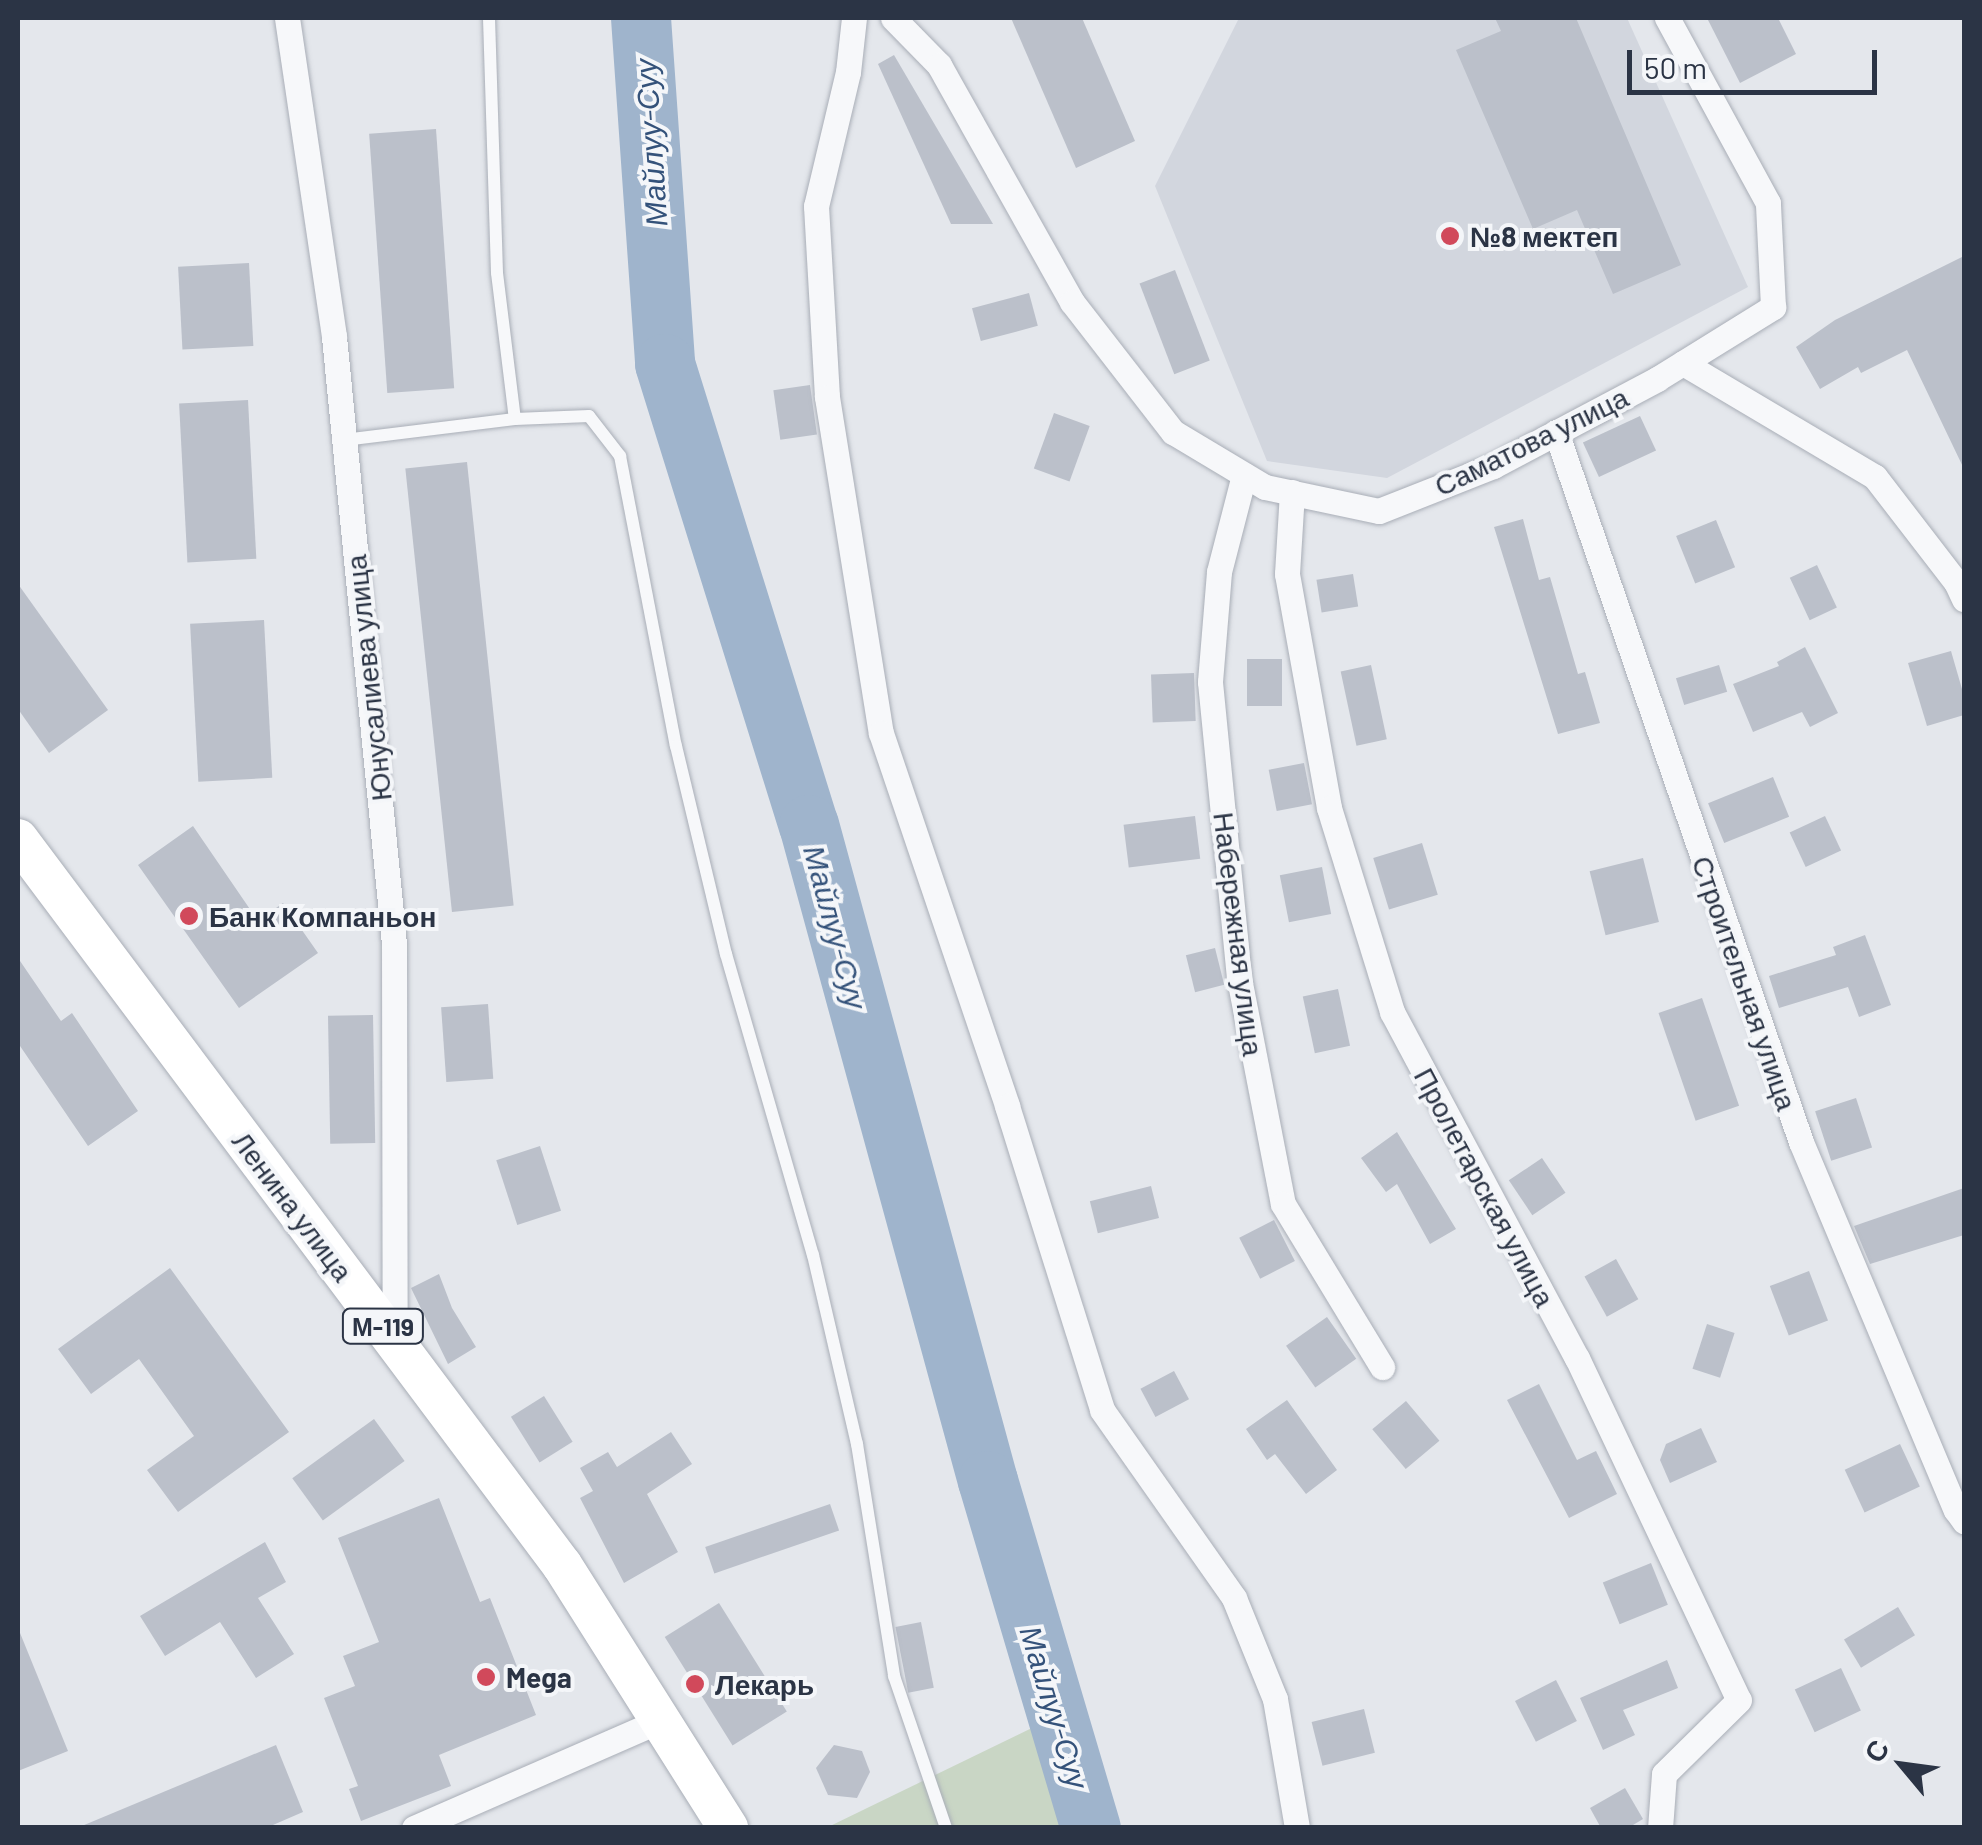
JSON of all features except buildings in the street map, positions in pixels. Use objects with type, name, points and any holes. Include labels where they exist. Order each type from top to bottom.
[{"type":"main road","name":"Ленина улица","points":[[18,840],[562,1565],[728,1828]]},
{"type":"street","name":"Юнусалиева улица","points":[[287,18],[334,337],[394,944],[395,1342]]},
{"type":"street","points":[[854,18],[848,72],[816,206],[827,397],[880,733],[1007,1106],[1102,1410],[1234,1598],[1275,1699],[1297,1828]]},
{"type":"street","name":"Саматова улица","points":[[893,18],[940,65],[1072,302],[1173,432],[1265,487],[1379,511],[1493,466],[1683,363],[1773,307],[1768,203],[1667,18]]},
{"type":"street","points":[[1683,363],[1875,477],[1956,582],[1964,599]]},
{"type":"street","name":"Строительная улица","points":[[1556,432],[1801,1142],[1956,1510],[1964,1521]]},
{"type":"street","name":"Набережная улица","points":[[1244,475],[1219,572],[1210,682],[1239,978],[1283,1204],[1382,1367]]},
{"type":"street","name":"Пролетарская улица","points":[[1292,492],[1286,574],[1330,808],[1392,1012],[1577,1358],[1739,1700],[1664,1774],[1660,1828]]},
{"type":"street","points":[[414,1828],[660,1720]]},
{"type":"lane","points":[[489,18],[497,273],[515,418]]},
{"type":"lane","points":[[344,440],[515,418],[588,416],[620,456],[676,746],[717,916],[813,1255],[852,1425],[894,1676],[946,1828]]},
{"type":"shaded area","name":"№8 мектеп","points":[[1239,18],[1627,18],[1748,287],[1387,478],[1267,461],[1155,186]]},
{"type":"green space","points":[[1040,1724],[1069,1827],[826,1828]]},
{"type":"waterway","name":"Майлуу-Суу","points":[[641,18],[665,364],[809,825],[988,1481],[1091,1828]]},
{"type":"place","name":"№8 мектеп","points":[[1450,236]]},
{"type":"place","name":"Банк Компаньон","points":[[189,916]]},
{"type":"place","name":"Mega","points":[[486,1677]]},
{"type":"place","name":"Лекарь","points":[[695,1684]]}]
